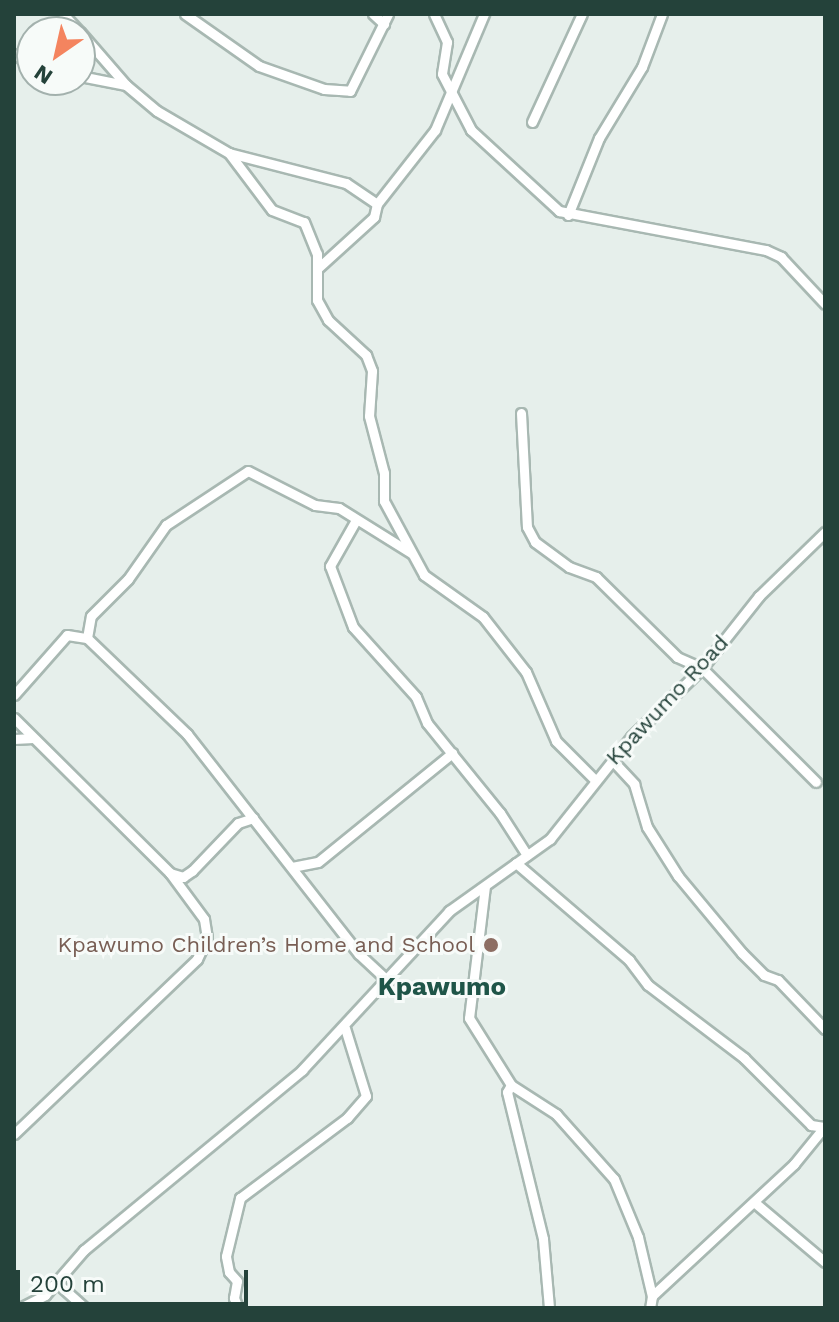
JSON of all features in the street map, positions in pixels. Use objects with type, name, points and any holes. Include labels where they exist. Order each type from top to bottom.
[{"type":"street","points":[[185,14],[259,66],[324,89],[350,91],[388,14]]},
{"type":"street","points":[[373,14],[384,24]]},
{"type":"street","points":[[434,14],[447,42],[442,74],[484,146],[568,215],[766,250],[781,257],[825,304]]},
{"type":"street","points":[[318,268],[374,217],[377,204],[435,130],[484,14]]},
{"type":"street","points":[[532,122],[582,14]]},
{"type":"street","points":[[568,215],[599,138],[642,67],[662,14]]},
{"type":"street","points":[[96,50],[126,85],[199,140],[229,153],[346,183],[377,204]]},
{"type":"street","points":[[96,79],[126,85]]},
{"type":"street","points":[[229,153],[272,210],[304,222],[318,268],[317,300],[328,320],[366,355],[372,371],[369,416],[384,473],[384,501],[411,553],[424,575],[483,617],[526,672],[556,741],[594,779]]},
{"type":"street","points":[[521,413],[527,527],[535,542],[569,567],[596,577],[677,657],[702,668],[816,782]]},
{"type":"street","points":[[87,638],[91,616],[128,579],[166,525],[228,480],[248,471],[356,520],[411,553]]},
{"type":"street","points":[[356,520],[330,566],[341,600],[362,643],[401,678],[527,855]]},
{"type":"street","name":"Kpawumo Road","points":[[20,1308],[56,1282],[84,1250],[345,1028],[449,911],[550,839],[594,779],[663,702],[702,668],[759,596],[825,532]]},
{"type":"street","points":[[14,695],[67,635],[87,638],[187,734],[359,954],[388,981]]},
{"type":"street","points":[[14,718],[170,873],[204,919],[207,938],[197,959],[14,1134]]},
{"type":"street","points":[[14,739],[33,738]]},
{"type":"street","points":[[292,867],[318,862],[452,753]]},
{"type":"street","points":[[612,760],[634,784],[647,827],[678,876],[742,953],[764,975],[778,980],[825,1029]]},
{"type":"street","points":[[170,873],[183,877],[238,823],[253,818]]},
{"type":"street","points":[[516,863],[629,960],[648,985],[744,1058],[811,1125],[825,1126]]},
{"type":"street","points":[[485,886],[469,1018],[511,1085],[556,1114],[614,1179],[638,1237],[652,1296],[650,1308]]},
{"type":"street","points":[[238,1308],[234,1298],[237,1281],[229,1272],[226,1256],[240,1198],[347,1118],[366,1096],[345,1028]]},
{"type":"street","points":[[511,1085],[507,1092],[543,1239],[549,1308]]},
{"type":"street","points":[[652,1296],[754,1202],[825,1126]]},
{"type":"street","points":[[754,1202],[825,1262]]},
{"type":"street","points":[[56,1282],[85,1308]]},
{"type":"place","name":"Kpawumo Children’s Home and School","points":[[491,945]]},
{"type":"district","name":"Kpawumo","points":[[442,987]]}]
